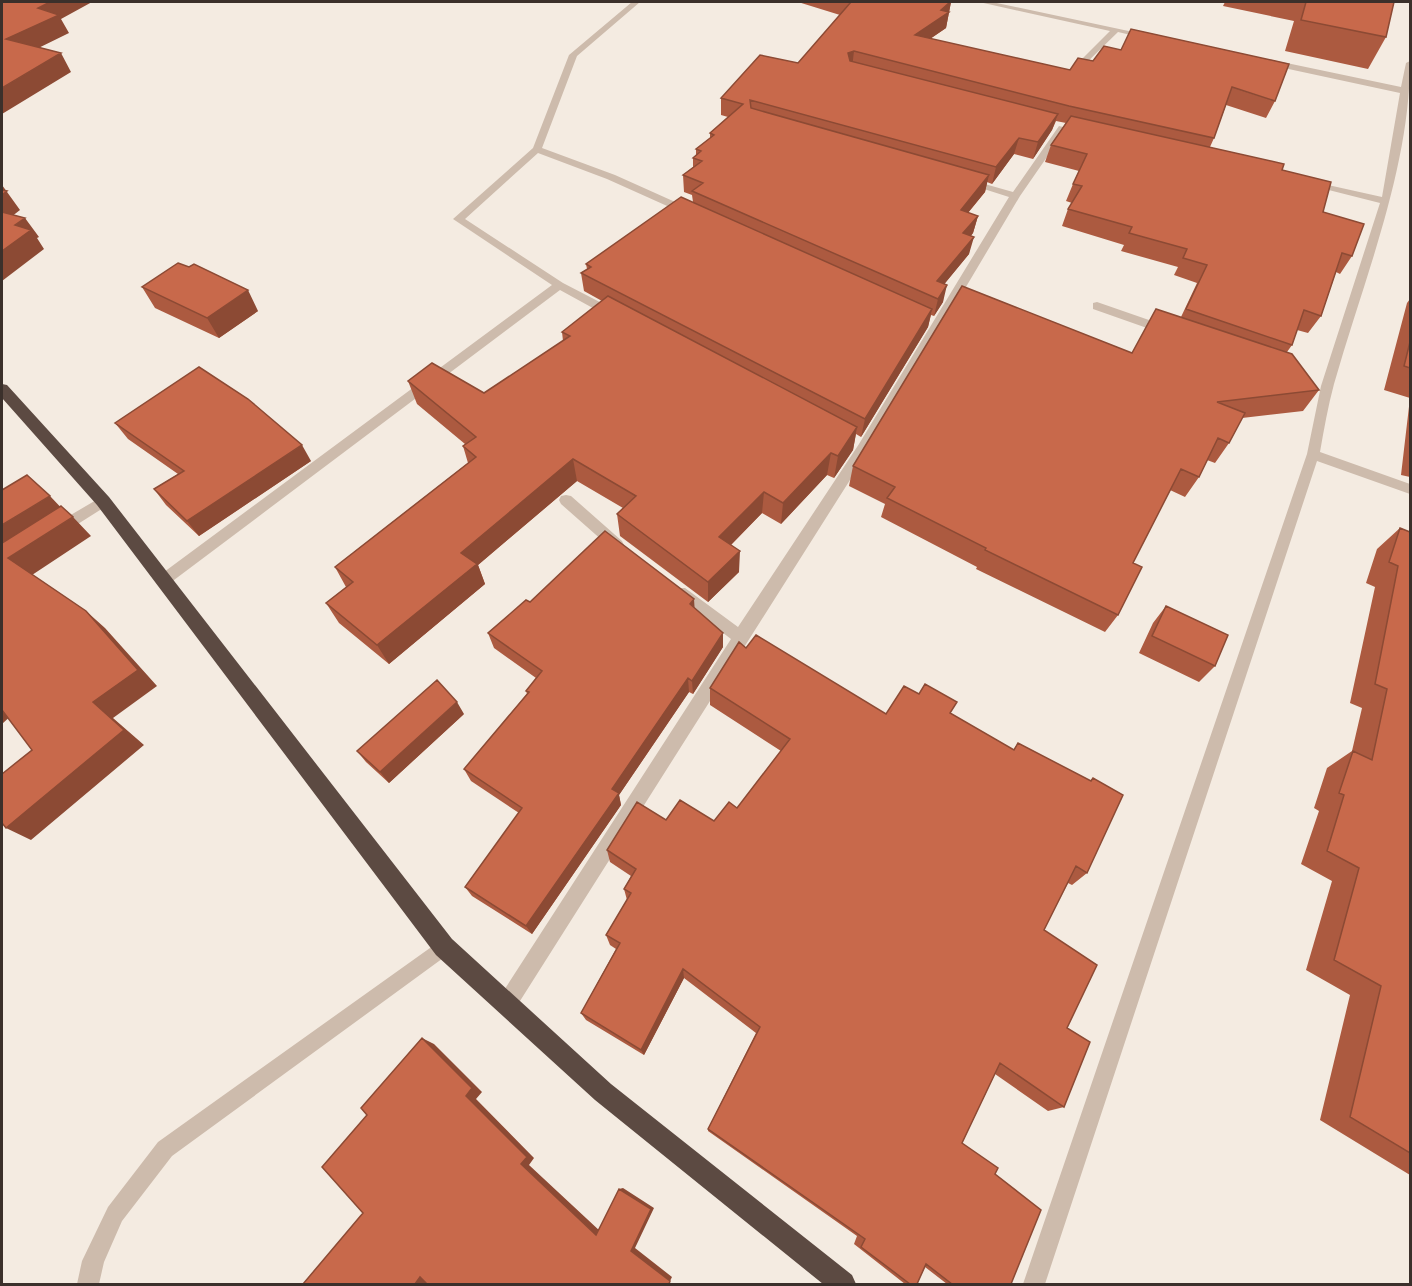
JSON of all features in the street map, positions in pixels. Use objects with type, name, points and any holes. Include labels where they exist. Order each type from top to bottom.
[{"type":"highway","points":[[2,389],[103,501],[165,579],[444,947],[603,1092],[843,1284]]},
{"type":"street","points":[[622,318],[559,285],[458,219],[537,149],[573,55],[636,2]]},
{"type":"street","points":[[983,2],[1161,39]]},
{"type":"street","points":[[1079,67],[1115,30]]},
{"type":"street","points":[[1254,59],[1408,92]]},
{"type":"street","points":[[1034,1284],[1313,454],[1322,384],[1386,201],[1408,92],[1410,63]]},
{"type":"street","points":[[506,1005],[740,637],[930,322],[1062,128]]},
{"type":"street","points":[[537,149],[611,177],[698,216]]},
{"type":"street","points":[[958,179],[1015,195]]},
{"type":"street","points":[[1305,183],[1386,201]]},
{"type":"street","points":[[165,579],[559,285]]},
{"type":"street","points":[[1097,306],[1185,336]]},
{"type":"street","points":[[1313,454],[1410,489]]},
{"type":"street","points":[[566,500],[625,551]]},
{"type":"street","points":[[48,536],[103,501]]},
{"type":"street","points":[[673,586],[740,637]]},
{"type":"street","points":[[88,1284],[93,1261],[115,1214],[165,1149],[444,947]]},
{"type":"building","points":[[2,2],[50,2],[38,8],[59,15],[6,39],[61,53],[2,88]]},
{"type":"building","points":[[851,2],[950,2],[941,10],[949,12],[915,35],[1070,70],[1078,58],[1093,61],[1104,46],[1121,50],[1131,29],[1289,64],[1275,101],[1232,87],[1214,138],[1069,106],[854,51],[848,53],[850,61],[1058,114],[1038,142],[1019,138],[996,167],[750,100],[751,108],[989,175],[961,210],[978,216],[963,233],[974,237],[937,281],[947,285],[938,299],[692,191],[703,183],[683,175],[702,161],[693,158],[701,151],[696,149],[714,135],[710,133],[743,104],[721,98],[760,55],[798,63]]},
{"type":"building","points":[[1306,2],[1394,2],[1386,37],[1301,20]]},
{"type":"building","points":[[1071,116],[1284,164],[1282,170],[1331,182],[1323,212],[1364,224],[1352,256],[1342,253],[1321,316],[1304,310],[1292,345],[1186,309],[1207,265],[1183,258],[1187,249],[1129,233],[1132,227],[1068,209],[1082,186],[1073,184],[1087,154],[1051,145]]},
{"type":"building","points":[[681,197],[932,309],[865,419],[581,273],[591,267],[586,264]]},
{"type":"building","points":[[2,212],[25,218],[15,225],[31,230],[2,251]]},
{"type":"building","points":[[178,263],[189,267],[194,264],[248,290],[207,318],[142,287]]},
{"type":"building","points":[[962,286],[1132,353],[1156,309],[1292,354],[1319,390],[1217,402],[1245,413],[1229,443],[1218,438],[1199,477],[1181,469],[1133,563],[1142,567],[1118,615],[985,550],[986,548],[887,498],[895,487],[853,466]]},
{"type":"building","points":[[608,296],[857,427],[838,456],[831,453],[783,503],[764,492],[719,537],[740,551],[708,582],[617,514],[636,496],[573,459],[461,553],[477,564],[377,645],[326,603],[353,582],[335,567],[476,457],[463,446],[476,437],[408,381],[432,363],[484,393],[570,336],[562,332]]},
{"type":"building","points":[[1410,342],[1410,368],[1404,366]]},
{"type":"building","points":[[199,367],[248,399],[302,445],[187,521],[154,489],[184,471],[115,423]]},
{"type":"building","points":[[27,475],[50,496],[2,525],[2,490]]},
{"type":"building","points":[[61,506],[73,517],[8,558],[86,611],[138,670],[93,702],[124,730],[6,828],[2,823],[2,774],[32,750],[2,710],[2,543]]},
{"type":"building","points":[[1400,528],[1410,532],[1410,1153],[1350,1117],[1381,986],[1334,960],[1359,868],[1327,851],[1344,795],[1339,793],[1353,751],[1372,760],[1387,689],[1375,684],[1398,566],[1389,562]]},
{"type":"building","points":[[605,531],[694,599],[690,604],[723,633],[692,681],[688,678],[612,789],[619,793],[526,926],[465,887],[522,808],[464,769],[529,692],[526,691],[542,671],[488,633],[526,600],[530,602]]},
{"type":"building","points":[[1166,606],[1228,635],[1215,666],[1152,636]]},
{"type":"building","points":[[756,635],[886,714],[904,686],[919,694],[925,684],[957,702],[950,713],[1014,750],[1018,743],[1091,781],[1093,778],[1123,795],[1087,873],[1076,866],[1044,930],[1097,965],[1067,1028],[1090,1042],[1064,1107],[1000,1063],[962,1143],[998,1168],[995,1174],[1041,1210],[1011,1284],[952,1284],[926,1264],[917,1284],[910,1284],[861,1247],[865,1239],[708,1129],[760,1027],[683,969],[641,1050],[581,1013],[620,943],[606,935],[631,893],[624,889],[636,869],[607,850],[637,802],[666,820],[680,800],[714,821],[729,802],[737,808],[790,739],[710,688],[739,642],[746,648]]},
{"type":"building","points":[[437,680],[457,702],[380,772],[357,751]]},
{"type":"building","points":[[422,1038],[472,1088],[466,1096],[527,1157],[521,1164],[596,1235],[619,1189],[651,1209],[631,1251],[670,1281],[669,1284],[427,1284],[420,1277],[415,1284],[303,1284],[363,1213],[322,1167],[367,1115],[361,1108]]}]
